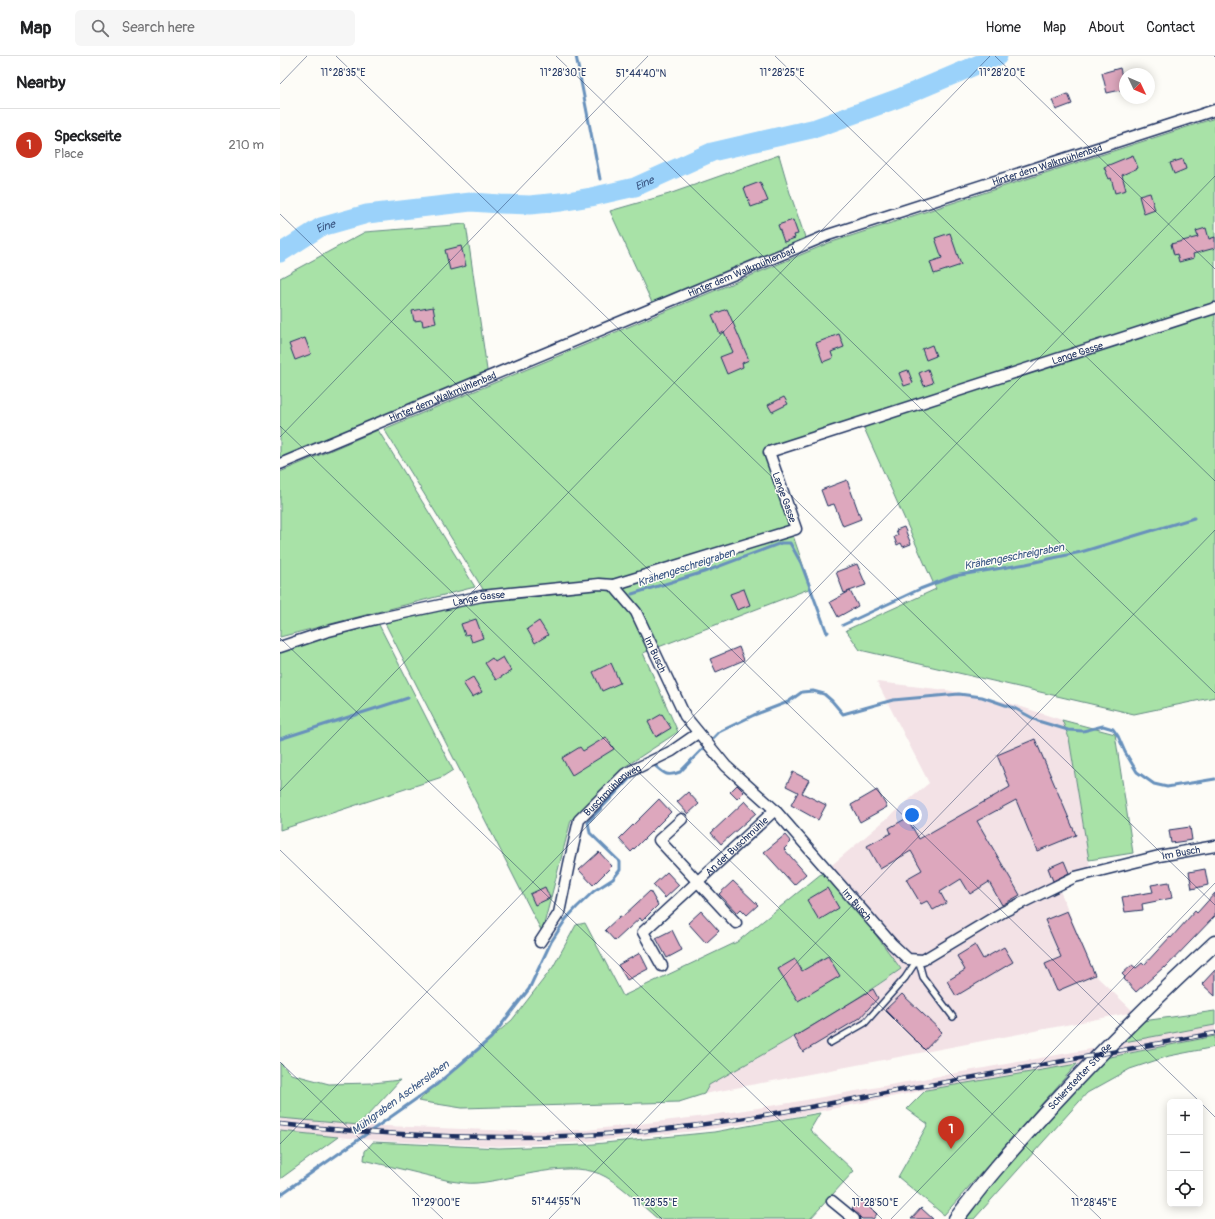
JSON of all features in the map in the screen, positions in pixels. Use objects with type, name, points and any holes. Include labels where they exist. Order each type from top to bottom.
[{"type":"street","name":"Hinter dem Walkmühlenbad","points":[[280,464],[828,235],[1215,110]]},
{"type":"street","name":"Lange Gasse","points":[[280,646],[324,632],[376,619],[482,596],[598,584],[613,585],[796,529],[769,452],[1215,308]]},
{"type":"street","name":"Im Busch","points":[[613,585],[636,612],[685,716],[703,739],[726,766],[775,810],[892,944],[908,959],[923,960],[1003,912],[1075,877],[1159,856],[1215,846]]},
{"type":"street","name":"Buschmühlenweg","points":[[540,942],[559,913],[580,820],[624,774],[672,751],[703,739]]},
{"type":"street","name":"An der Buschmühle","points":[[662,966],[643,932],[775,810]]},
{"type":"street","name":"An der Buschmühle","points":[[682,819],[659,840],[736,923]]},
{"type":"street","name":"Schierstedter Straße","points":[[956,1219],[1000,1164],[1067,1088],[1127,1027],[1215,943]]},
{"type":"street","points":[[832,1201],[854,1219]]},
{"type":"lane","points":[[918,959],[923,977],[953,1017]]},
{"type":"lane","points":[[830,1043],[865,1023],[905,978],[918,959]]},
{"type":"shaded area","points":[[877,682],[946,690],[1006,702],[1062,720],[1069,738],[1091,873],[1054,887],[1061,893],[1095,975],[1134,1012],[704,1094],[709,1085],[794,1037],[873,989],[901,969],[827,869],[929,783]]},
{"type":"shaded area","points":[[1215,1025],[1215,1036],[1105,1058],[1119,1043]]},
{"type":"shaded area","points":[[1096,1048],[1080,1064],[926,1090],[786,1118],[696,1131],[584,1142],[496,1146],[385,1141],[280,1131],[280,1118],[359,1125],[516,1131],[587,1130],[706,1116],[789,1103]]},
{"type":"green space","points":[[1215,118],[1215,697],[1134,714],[860,650],[846,630],[936,589],[860,419],[764,451],[811,588],[643,653],[678,732],[623,768],[571,820],[542,932],[385,623],[489,599],[384,429],[829,243]]},
{"type":"green space","points":[[779,155],[807,243],[654,307],[610,211],[669,194]]},
{"type":"green space","points":[[466,224],[488,377],[280,464],[280,278],[365,232]]},
{"type":"green space","points":[[378,430],[475,587],[280,637],[280,472]]},
{"type":"green space","points":[[376,619],[453,770],[442,777],[280,830],[280,647]]},
{"type":"green space","points":[[1062,720],[1115,734],[1133,853],[1089,860],[1069,738]]},
{"type":"green space","points":[[827,869],[901,969],[831,1015],[709,1085],[704,1094],[679,1102],[462,1108],[418,1101],[512,1020],[553,967],[576,925],[585,923],[623,996],[737,942]]},
{"type":"green space","points":[[1215,1011],[1215,1025],[1119,1043],[1143,1021]]},
{"type":"green space","points":[[1215,1036],[1215,1047],[1169,1056],[1130,1069],[1087,1093],[974,1219],[962,1219],[1000,1171],[1105,1058]]},
{"type":"green space","points":[[280,1063],[291,1074],[329,1084],[373,1083],[400,1080],[359,1125],[280,1118]]},
{"type":"green space","points":[[1077,1064],[944,1215],[898,1177],[928,1124],[907,1109],[926,1090]]},
{"type":"green space","points":[[820,1113],[810,1130],[854,1171],[810,1219],[658,1219],[620,1186],[606,1177],[592,1171],[560,1169],[492,1181],[470,1183],[450,1181],[364,1160],[365,1151],[373,1142],[499,1148],[584,1145],[714,1132]]},
{"type":"green space","points":[[280,1131],[338,1137],[280,1179]]},
{"type":"building","points":[[1119,68],[1119,90],[1107,93],[1102,73]]},
{"type":"building","points":[[1068,94],[1072,104],[1056,110],[1052,100]]},
{"type":"building","points":[[1133,155],[1138,168],[1122,175],[1126,190],[1115,193],[1111,178],[1109,179],[1104,167]]},
{"type":"building","points":[[1183,159],[1186,169],[1174,174],[1170,163]]},
{"type":"building","points":[[760,182],[768,201],[751,207],[744,188]]},
{"type":"building","points":[[1150,193],[1155,210],[1144,214],[1139,196]]},
{"type":"building","points":[[793,220],[798,234],[794,235],[795,238],[784,242],[778,225]]},
{"type":"building","points":[[1206,228],[1209,239],[1215,237],[1215,248],[1193,254],[1194,258],[1179,262],[1177,254],[1174,255],[1171,244],[1198,237],[1196,231]]},
{"type":"building","points":[[950,233],[961,265],[934,274],[930,262],[942,258],[935,238]]},
{"type":"building","points":[[461,246],[466,266],[450,270],[445,250]]},
{"type":"building","points":[[433,307],[436,323],[423,326],[422,320],[414,321],[412,311]]},
{"type":"building","points":[[727,309],[749,360],[742,363],[743,367],[727,374],[720,357],[733,352],[724,332],[720,334],[712,315]]},
{"type":"building","points":[[839,334],[844,347],[831,352],[833,358],[823,362],[816,343]]},
{"type":"building","points":[[305,338],[311,354],[295,360],[289,344]]},
{"type":"building","points":[[932,345],[936,356],[926,360],[922,349]]},
{"type":"building","points":[[928,369],[933,383],[924,386],[919,373]]},
{"type":"building","points":[[908,370],[913,383],[904,386],[899,373]]},
{"type":"building","points":[[784,397],[788,404],[772,412],[768,405]]},
{"type":"building","points":[[847,480],[861,519],[843,526],[834,504],[827,506],[821,490]]},
{"type":"building","points":[[904,527],[911,544],[903,547],[901,543],[897,545],[894,537],[898,535],[896,530]]},
{"type":"building","points":[[857,564],[866,585],[844,593],[836,572]]},
{"type":"building","points":[[744,589],[750,605],[737,610],[730,594]]},
{"type":"building","points":[[850,591],[858,606],[838,617],[830,602]]},
{"type":"building","points":[[476,619],[483,638],[472,642],[469,634],[465,635],[461,624]]},
{"type":"building","points":[[539,621],[548,635],[535,643],[527,629]]},
{"type":"building","points":[[739,647],[744,660],[716,672],[710,659]]},
{"type":"building","points":[[503,657],[511,671],[496,680],[485,663],[492,658],[495,662]]},
{"type":"building","points":[[611,663],[620,683],[602,691],[593,672]]},
{"type":"building","points":[[473,677],[482,692],[472,697],[463,683]]},
{"type":"building","points":[[662,714],[671,728],[656,737],[648,722]]},
{"type":"building","points":[[606,737],[614,749],[572,775],[562,758],[580,747],[583,751]]},
{"type":"building","points":[[1035,739],[1076,835],[1037,851],[1016,800],[977,821],[1020,895],[1002,905],[989,882],[970,894],[961,879],[940,892],[946,903],[933,910],[927,901],[921,904],[906,879],[922,870],[911,851],[880,869],[867,846],[891,833],[889,828],[907,818],[919,839],[1010,787],[997,755]]},
{"type":"building","points":[[793,772],[809,780],[802,793],[826,805],[818,820],[791,805],[798,792],[786,786]]},
{"type":"building","points":[[737,785],[744,792],[737,799],[730,792]]},
{"type":"building","points":[[877,790],[887,807],[860,822],[851,805]]},
{"type":"building","points":[[688,792],[699,804],[688,814],[677,802]]},
{"type":"building","points":[[659,799],[671,812],[631,852],[619,839]]},
{"type":"building","points":[[745,801],[756,813],[721,844],[711,833]]},
{"type":"building","points":[[1190,827],[1192,840],[1171,843],[1169,830]]},
{"type":"building","points":[[785,835],[791,842],[784,849],[806,874],[794,885],[764,852]]},
{"type":"building","points":[[599,852],[612,866],[593,885],[579,870]]},
{"type":"building","points":[[1064,861],[1069,873],[1053,881],[1048,868]]},
{"type":"building","points":[[1205,869],[1208,885],[1192,889],[1189,872]]},
{"type":"building","points":[[667,872],[679,885],[665,898],[653,885]]},
{"type":"building","points":[[733,881],[758,905],[747,915],[741,909],[737,913],[719,894]]},
{"type":"building","points":[[1169,882],[1172,898],[1142,904],[1143,910],[1125,912],[1122,897],[1153,892],[1151,885]]},
{"type":"building","points":[[545,887],[550,898],[535,905],[530,894]]},
{"type":"building","points":[[827,888],[839,908],[819,920],[807,900]]},
{"type":"building","points":[[650,891],[658,905],[642,921],[640,918],[615,941],[605,930],[620,916],[622,917]]},
{"type":"building","points":[[1215,893],[1215,916],[1165,968],[1164,967],[1136,992],[1124,979],[1125,977],[1122,974],[1132,965],[1136,968],[1142,963],[1144,965],[1195,911],[1197,913]]},
{"type":"building","points":[[701,911],[719,931],[706,943],[688,923]]},
{"type":"building","points":[[1067,911],[1095,975],[1057,991],[1045,964],[1061,957],[1045,920]]},
{"type":"building","points":[[672,930],[682,950],[667,958],[656,938]]},
{"type":"building","points":[[975,945],[983,959],[1004,947],[1013,962],[956,996],[947,981],[965,970],[957,956]]},
{"type":"building","points":[[640,953],[648,969],[627,980],[618,965]]},
{"type":"building","points":[[828,956],[840,976],[798,1001],[778,969],[795,959],[802,971]]},
{"type":"building","points":[[1215,970],[1215,996],[1202,984]]},
{"type":"building","points":[[873,989],[878,998],[860,1018],[803,1052],[794,1037]]},
{"type":"building","points":[[902,994],[942,1032],[925,1050],[885,1010]]},
{"type":"building","points":[[860,1199],[877,1214],[873,1219],[862,1219],[852,1209]]},
{"type":"building","points":[[921,1208],[933,1219],[911,1219]]},
{"type":"waterway","points":[[576,56],[600,179]]},
{"type":"waterway","name":"Eine","points":[[280,253],[321,227],[367,214],[471,202],[530,205],[561,202],[635,187],[712,152],[816,128],[899,98],[998,56]]},
{"type":"waterway","name":"Krähengeschreigraben","points":[[843,625],[920,589],[954,576],[1026,564],[1081,552],[1194,518]]},
{"type":"waterway","name":"Krähengeschreigraben","points":[[632,594],[704,572],[781,543],[790,543],[801,563],[827,633],[828,632]]},
{"type":"waterway","name":"Mühlgraben Aschersleben","points":[[652,763],[667,774],[675,774],[680,772],[719,732],[754,715],[788,702],[802,692],[813,691],[824,694],[843,714],[893,700],[959,694],[982,697],[1014,708],[1038,721],[1068,730],[1083,731],[1103,726],[1113,729],[1137,772],[1154,784],[1167,787],[1215,779]]},
{"type":"waterway","name":"Krähengeschreigraben","points":[[280,739],[408,698]]},
{"type":"waterway","name":"Mühlgraben Aschersleben","points":[[280,1195],[436,1085],[491,1038],[529,989],[551,942],[566,919],[594,891],[613,879],[620,870],[620,862],[590,833],[588,822],[631,777],[636,774]]},
{"type":"railway","points":[[280,1124],[416,1135],[508,1137],[599,1134],[678,1128],[776,1113],[1215,1033]]},
{"type":"place","name":"Speckseite","points":[[951,1149]]}]
